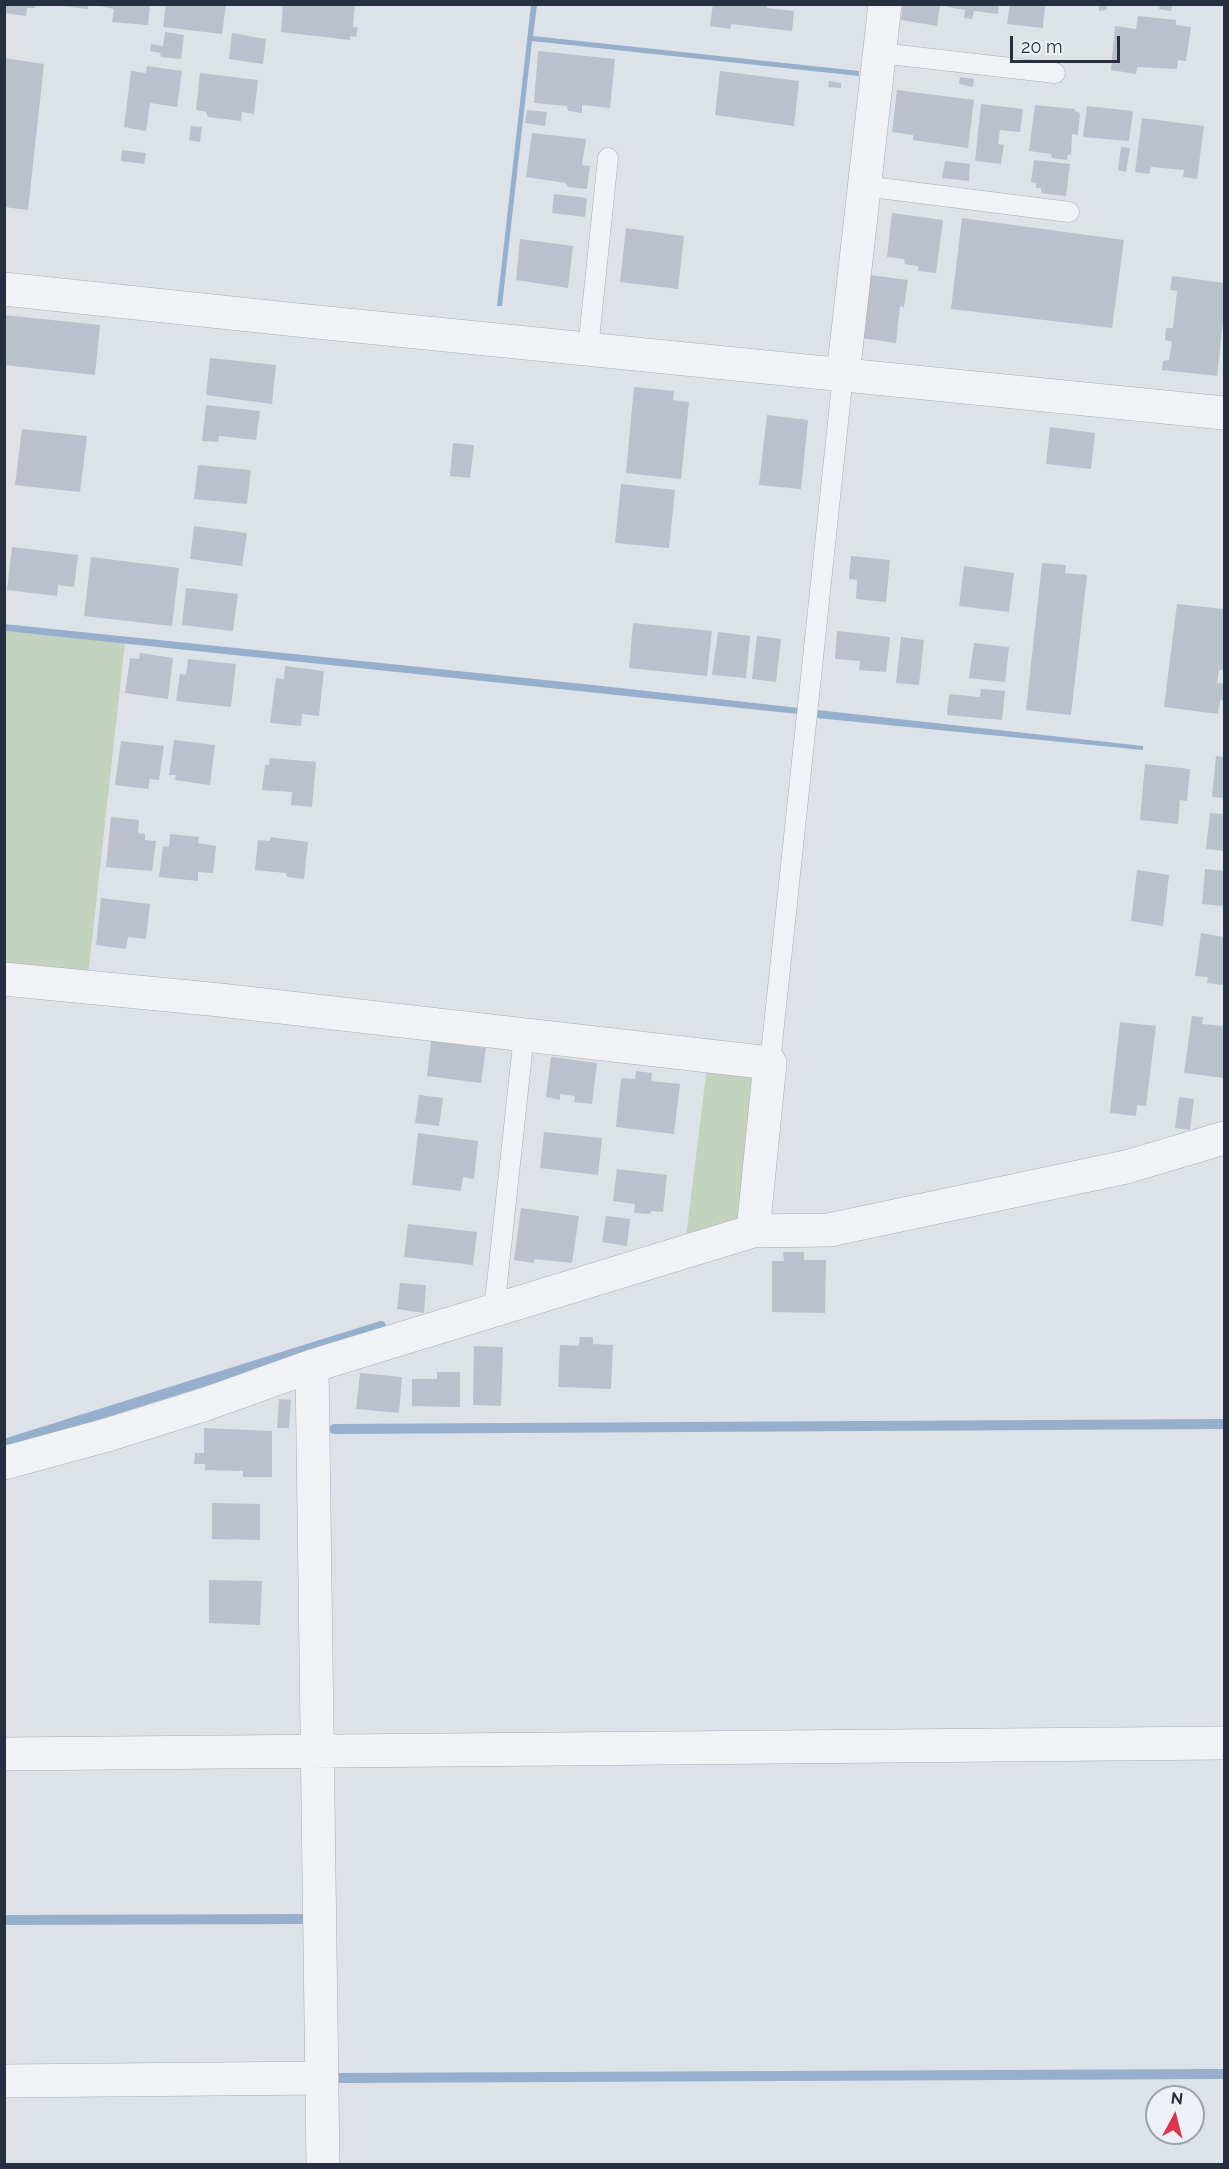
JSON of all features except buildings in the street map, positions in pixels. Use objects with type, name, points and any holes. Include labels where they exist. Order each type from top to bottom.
[{"type":"street","points":[[843,375],[885,4]]},
{"type":"street","points":[[4,289],[1224,413]]},
{"type":"street","points":[[4,979],[220,1000],[770,1063],[753,1231]]},
{"type":"street","points":[[4,1463],[118,1432],[312,1366],[753,1231],[829,1230],[1126,1167],[1224,1138]]},
{"type":"street","points":[[312,1366],[323,2164]]},
{"type":"street","points":[[4,1754],[1224,1743]]},
{"type":"street","points":[[4,2081],[322,2078]]},
{"type":"lane","points":[[880,52],[1055,73]]},
{"type":"lane","points":[[588,349],[608,158]]},
{"type":"lane","points":[[864,186],[1069,212]]},
{"type":"lane","points":[[770,1063],[843,375]]},
{"type":"lane","points":[[494,1311],[524,1035]]},
{"type":"green space","points":[[4,631],[125,643],[88,976],[5,968]]},
{"type":"green space","points":[[707,1067],[754,1072],[746,1221],[686,1237]]},
{"type":"water","points":[[531,5],[537,5],[533,36],[859,71],[859,76],[532,41],[502,306],[497,306]]},
{"type":"water","points":[[4,624],[799,708],[798,714],[5,631]]},
{"type":"water","points":[[817,710],[1143,746],[1143,750],[816,718]]},
{"type":"waterway","points":[[4,1444],[381,1326]]},
{"type":"waterway","points":[[334,1429],[1224,1424]]},
{"type":"waterway","points":[[4,1920],[303,1919]]},
{"type":"waterway","points":[[338,2078],[1224,2074]]}]
